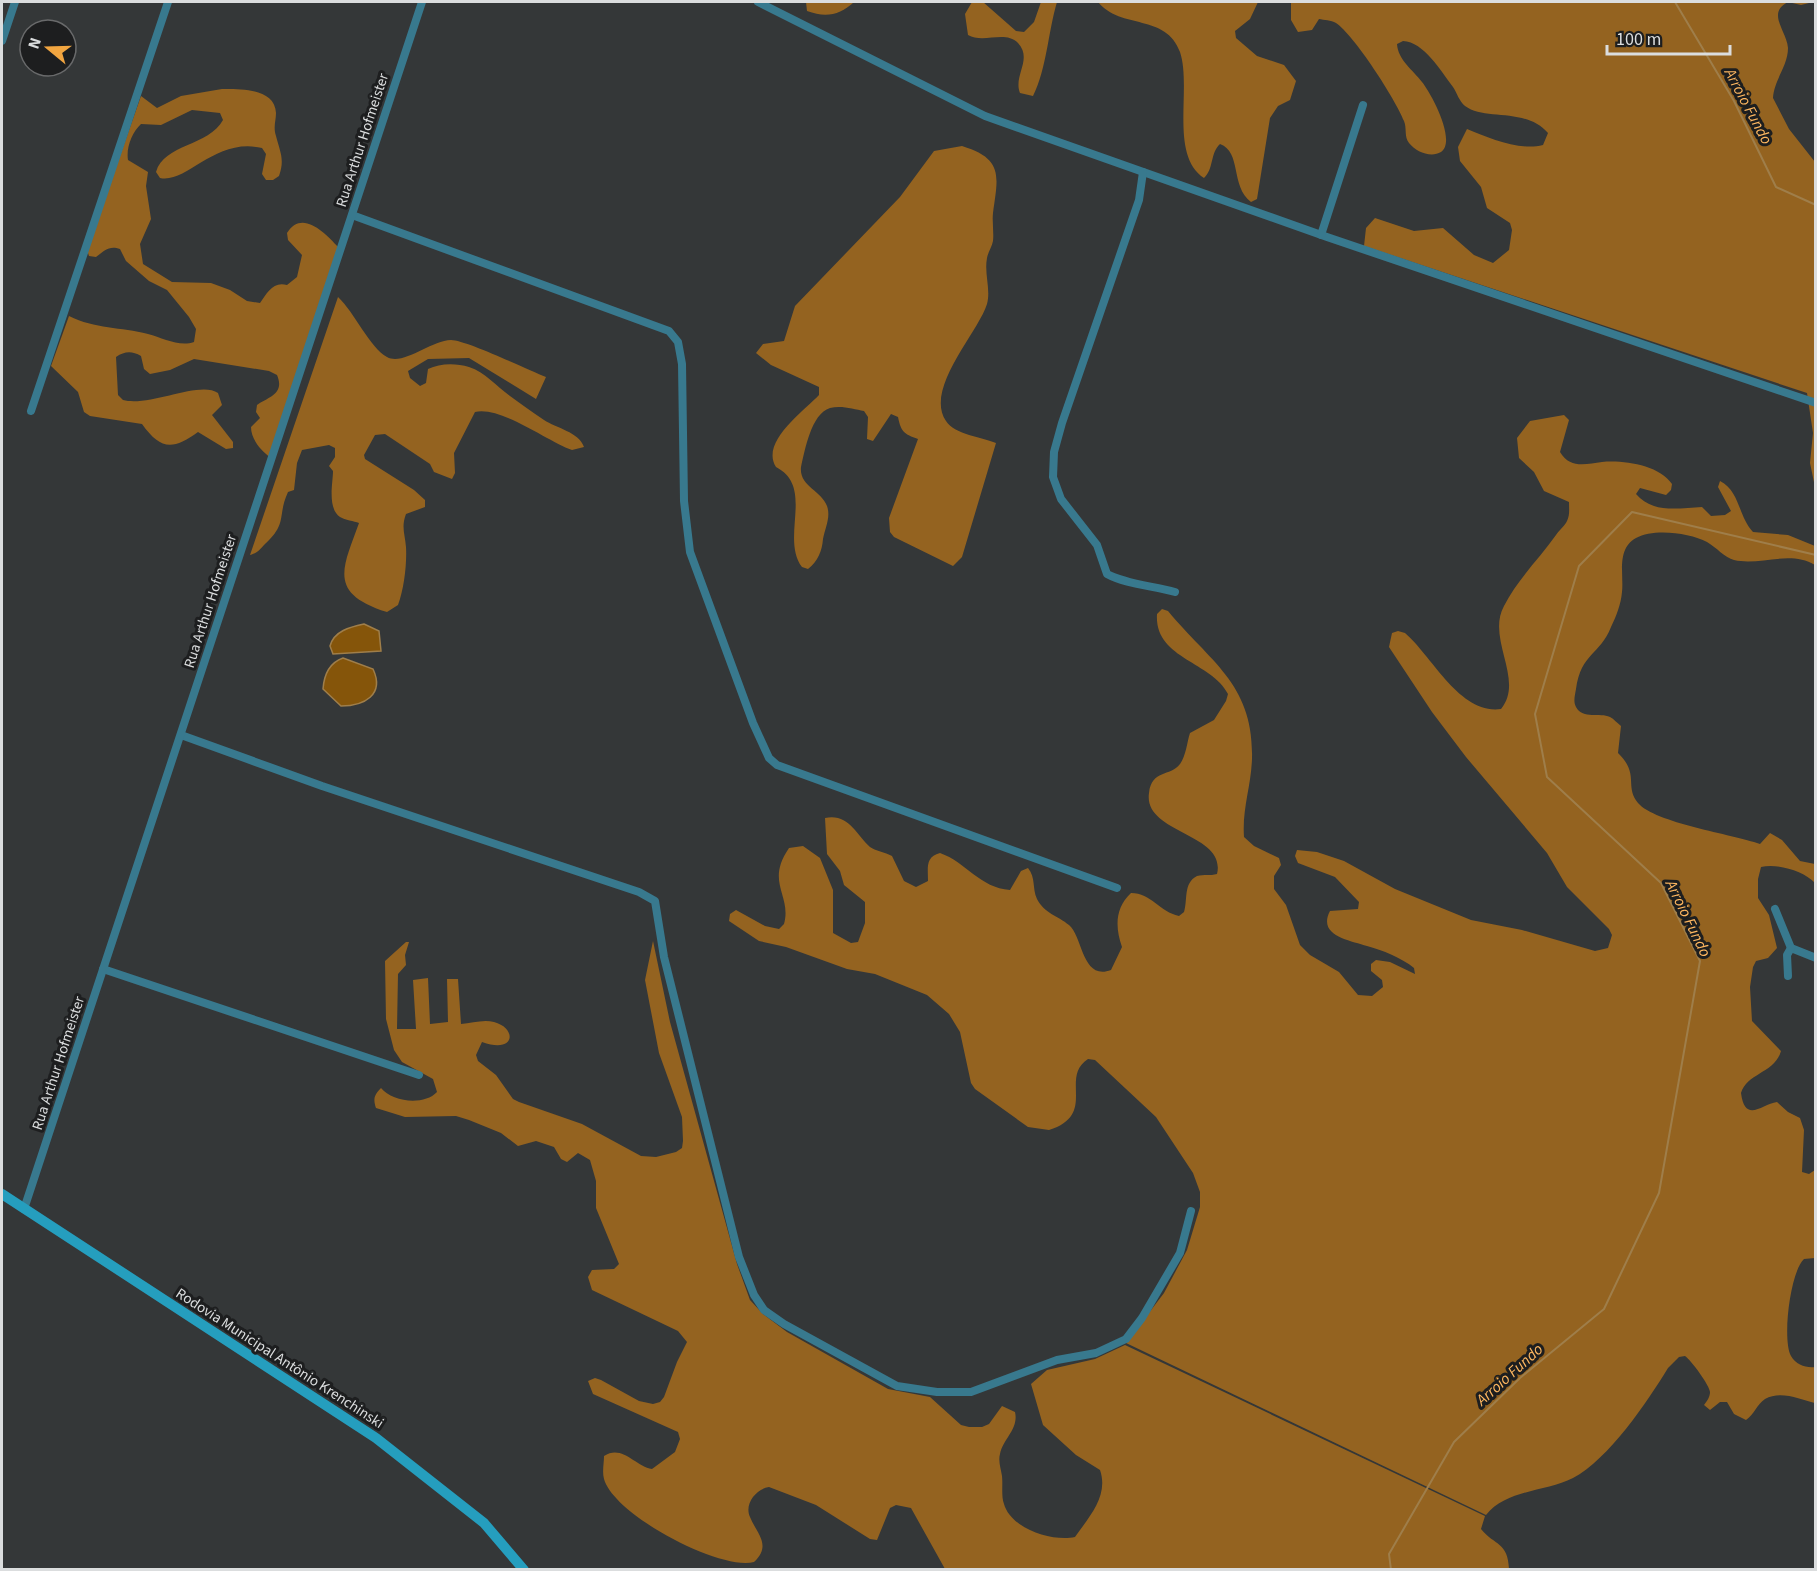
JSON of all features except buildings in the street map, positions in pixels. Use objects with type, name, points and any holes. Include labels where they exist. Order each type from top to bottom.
[{"type":"main road","name":"Rodovia Municipal Antônio Krenchinski","points":[[2,1194],[376,1438],[484,1523],[524,1569]]},
{"type":"street","points":[[2,41],[15,2]]},
{"type":"street","points":[[31,411],[168,2]]},
{"type":"street","name":"Rua Arthur Hofmeister","points":[[24,1209],[422,2]]},
{"type":"street","points":[[758,2],[985,116],[1321,235],[1815,403]]},
{"type":"street","points":[[2,10],[11,14]]},
{"type":"street","points":[[1321,235],[1363,105]]},
{"type":"street","points":[[1143,172],[1139,200],[1062,423],[1054,452],[1053,477],[1061,499],[1097,545],[1107,574],[1120,581],[1134,581],[1175,592]]},
{"type":"street","points":[[352,215],[669,331],[674,336],[678,342],[682,363],[684,501],[690,552],[753,723],[769,758],[777,765],[1117,888]]},
{"type":"street","points":[[180,735],[322,786],[639,892],[655,901],[663,957],[705,1128],[739,1257],[753,1295],[764,1310],[784,1324],[897,1386],[937,1392],[971,1392],[1057,1360],[1096,1353],[1126,1339],[1142,1318],[1180,1253],[1191,1211]]},
{"type":"street","points":[[1774,909],[1791,948],[1815,958]]},
{"type":"street","points":[[1788,976],[1787,955],[1791,948]]},
{"type":"street","points":[[103,969],[419,1075]]},
{"type":"shaded area","points":[[806,2],[854,2],[843,10],[827,15],[807,11]]},
{"type":"shaded area","points":[[972,2],[983,2],[1016,31],[1024,32],[1034,22],[1041,2],[1057,2],[1041,74],[1033,96],[1020,93],[1019,80],[1024,55],[1018,43],[1007,38],[980,38],[968,35],[965,14]]},
{"type":"shaded area","points":[[1098,2],[1258,2],[1250,19],[1235,31],[1236,38],[1257,56],[1284,65],[1296,81],[1290,100],[1278,106],[1270,118],[1257,199],[1251,202],[1245,195],[1240,187],[1231,154],[1220,144],[1204,178],[1193,167],[1187,154],[1184,138],[1183,67],[1180,52],[1173,40],[1154,26],[1119,16],[1108,11]]},
{"type":"shaded area","points":[[1291,2],[1788,2],[1782,6],[1778,17],[1788,48],[1786,61],[1773,98],[1789,129],[1815,162],[1815,487],[1810,463],[1813,433],[1807,393],[1364,246],[1366,228],[1375,218],[1414,231],[1443,228],[1474,255],[1493,263],[1509,250],[1512,230],[1510,223],[1487,208],[1481,187],[1460,161],[1458,147],[1467,129],[1504,143],[1524,146],[1543,145],[1548,133],[1539,125],[1528,120],[1483,113],[1465,106],[1431,58],[1418,46],[1403,41],[1397,44],[1400,55],[1431,96],[1441,117],[1446,138],[1445,146],[1437,154],[1420,151],[1407,141],[1405,124],[1400,111],[1353,40],[1336,23],[1327,20],[1319,19],[1312,30],[1298,32],[1291,20]]},
{"type":"shaded area","points":[[1788,2],[1813,2],[1801,5]]},
{"type":"shaded area","points":[[222,89],[238,89],[263,94],[274,105],[275,133],[282,160],[279,176],[273,180],[266,180],[262,174],[266,154],[262,148],[245,146],[216,154],[181,174],[170,178],[160,178],[156,172],[168,156],[208,135],[223,120],[220,113],[192,110],[161,125],[141,124],[130,140],[128,160],[148,172],[146,186],[151,219],[140,244],[143,264],[172,282],[211,283],[230,290],[247,301],[260,303],[274,286],[287,285],[297,277],[302,255],[288,240],[287,233],[293,226],[306,223],[313,226],[338,247],[270,457],[257,444],[251,427],[260,418],[256,412],[257,405],[275,394],[279,387],[277,375],[269,371],[194,359],[170,370],[150,374],[144,369],[141,356],[135,353],[128,352],[116,357],[118,395],[123,400],[147,400],[199,390],[218,393],[222,405],[212,415],[233,442],[233,448],[226,449],[198,432],[181,442],[167,444],[161,443],[142,424],[90,416],[84,412],[78,392],[51,366],[69,316],[89,323],[148,334],[177,343],[194,342],[196,329],[189,317],[167,290],[149,281],[126,261],[120,249],[110,248],[96,257],[89,256],[87,250],[141,96],[157,108],[181,96]]},
{"type":"shaded area","points":[[962,146],[985,157],[992,163],[995,170],[993,241],[986,264],[987,304],[947,378],[942,393],[941,408],[946,421],[956,430],[996,443],[962,557],[953,566],[894,537],[890,532],[889,518],[918,439],[904,432],[898,417],[891,414],[873,441],[867,439],[868,417],[864,411],[834,407],[818,417],[807,442],[801,467],[803,479],[824,501],[828,514],[819,556],[808,569],[802,567],[796,555],[794,542],[796,500],[793,487],[787,476],[776,467],[773,457],[774,447],[779,437],[819,395],[819,387],[771,365],[756,353],[763,344],[784,341],[795,306],[900,197],[934,151]]},
{"type":"shaded area","points":[[338,297],[375,346],[387,357],[401,358],[443,341],[459,341],[546,377],[536,399],[469,358],[428,359],[408,371],[410,378],[420,386],[426,383],[428,369],[433,367],[453,364],[475,369],[544,420],[572,434],[584,447],[572,450],[511,419],[498,414],[475,412],[454,453],[455,473],[452,479],[434,472],[430,464],[385,434],[375,435],[364,455],[365,459],[414,490],[425,500],[425,507],[406,514],[403,584],[398,605],[387,612],[368,605],[355,596],[344,577],[348,553],[359,523],[340,517],[333,508],[333,471],[329,466],[335,457],[335,448],[329,445],[302,450],[297,463],[294,490],[288,492],[277,530],[259,551],[250,555]]},
{"type":"shaded area","points":[[1564,415],[1569,420],[1560,452],[1569,461],[1579,464],[1611,462],[1640,465],[1659,472],[1672,484],[1671,490],[1666,495],[1640,488],[1636,494],[1650,505],[1675,509],[1702,507],[1711,516],[1725,515],[1731,511],[1718,487],[1720,481],[1727,485],[1735,497],[1744,519],[1753,532],[1788,535],[1815,546],[1815,565],[1785,558],[1734,560],[1707,542],[1682,534],[1662,532],[1636,538],[1623,555],[1621,601],[1616,615],[1607,636],[1582,668],[1574,701],[1579,711],[1587,715],[1610,717],[1621,726],[1618,753],[1628,767],[1634,797],[1647,810],[1677,822],[1760,844],[1770,833],[1782,840],[1800,861],[1815,864],[1815,883],[1790,869],[1775,866],[1761,867],[1758,879],[1758,898],[1769,915],[1777,948],[1768,958],[1756,961],[1753,967],[1750,987],[1752,1021],[1781,1051],[1773,1064],[1749,1081],[1741,1093],[1746,1108],[1750,1110],[1777,1102],[1788,1112],[1800,1118],[1804,1130],[1802,1172],[1809,1174],[1815,1170],[1815,1258],[1804,1259],[1795,1277],[1791,1291],[1787,1336],[1788,1348],[1793,1359],[1802,1365],[1815,1367],[1815,1403],[1790,1396],[1771,1396],[1762,1401],[1746,1420],[1734,1414],[1727,1402],[1720,1402],[1710,1410],[1704,1405],[1710,1394],[1707,1384],[1688,1358],[1679,1357],[1668,1368],[1626,1429],[1600,1458],[1573,1478],[1505,1500],[1486,1515],[1126,1343],[1164,1293],[1187,1250],[1200,1207],[1200,1192],[1193,1173],[1156,1117],[1095,1060],[1088,1059],[1080,1067],[1077,1076],[1075,1106],[1072,1115],[1064,1123],[1049,1130],[1028,1127],[975,1089],[971,1083],[960,1032],[949,1014],[927,995],[875,974],[847,969],[786,947],[759,941],[729,921],[730,914],[736,910],[765,926],[779,929],[784,924],[786,914],[779,871],[789,848],[803,846],[820,858],[833,890],[833,933],[851,943],[858,942],[865,923],[865,902],[844,885],[840,871],[827,854],[825,818],[833,817],[851,826],[870,847],[892,856],[904,881],[916,887],[928,881],[930,860],[940,853],[958,862],[990,885],[1010,890],[1021,871],[1028,868],[1040,904],[1074,931],[1084,956],[1094,969],[1101,972],[1111,970],[1122,947],[1118,932],[1119,911],[1131,893],[1144,896],[1166,911],[1179,916],[1184,912],[1188,887],[1193,879],[1200,875],[1217,874],[1217,860],[1210,850],[1158,817],[1151,807],[1149,793],[1154,780],[1180,764],[1190,733],[1214,720],[1228,694],[1220,683],[1185,659],[1164,641],[1158,629],[1157,614],[1162,609],[1168,611],[1227,676],[1246,712],[1251,733],[1252,759],[1244,817],[1244,837],[1254,846],[1279,858],[1281,865],[1274,876],[1274,889],[1286,905],[1300,945],[1310,955],[1339,972],[1358,995],[1372,996],[1383,987],[1382,980],[1371,971],[1371,964],[1376,960],[1390,962],[1415,974],[1414,968],[1392,955],[1344,939],[1332,931],[1327,919],[1330,911],[1358,909],[1359,902],[1335,877],[1298,863],[1295,856],[1297,850],[1317,852],[1344,861],[1395,889],[1471,920],[1522,930],[1595,951],[1608,948],[1612,935],[1609,929],[1567,887],[1547,853],[1466,757],[1432,712],[1389,647],[1392,633],[1398,631],[1405,633],[1460,694],[1472,703],[1486,708],[1501,709],[1507,698],[1509,685],[1499,632],[1504,606],[1522,578],[1565,525],[1569,512],[1569,502],[1544,491],[1534,472],[1519,458],[1517,438],[1530,421]]},
{"type":"shaded area","points":[[364,624],[379,631],[381,651],[333,654],[330,646],[339,633]]},
{"type":"shaded area","points":[[343,658],[373,669],[376,678],[374,692],[357,704],[341,706],[323,689],[328,670]]},
{"type":"shaded area","points":[[653,941],[670,1022],[737,1264],[750,1300],[763,1314],[787,1332],[888,1389],[930,1397],[961,1425],[982,1427],[989,1424],[1002,1406],[1015,1412],[1015,1424],[999,1459],[1003,1501],[1008,1513],[1024,1527],[1045,1535],[1075,1537],[1096,1506],[1102,1489],[1100,1470],[1076,1455],[1043,1425],[1031,1384],[1047,1370],[1095,1359],[1125,1345],[1485,1516],[1481,1529],[1503,1549],[1509,1569],[945,1569],[911,1508],[896,1505],[890,1508],[877,1540],[870,1539],[816,1505],[769,1487],[764,1488],[752,1498],[749,1507],[750,1517],[762,1545],[762,1550],[754,1562],[718,1558],[694,1549],[647,1523],[612,1493],[604,1479],[604,1456],[611,1453],[623,1454],[652,1469],[675,1452],[680,1439],[678,1432],[593,1394],[588,1381],[595,1378],[601,1380],[639,1401],[653,1404],[660,1402],[687,1342],[678,1331],[592,1290],[588,1277],[592,1270],[614,1269],[619,1264],[596,1208],[596,1181],[590,1160],[578,1153],[567,1162],[561,1159],[554,1147],[536,1141],[518,1146],[501,1133],[456,1116],[405,1117],[376,1108],[374,1100],[381,1088],[386,1093],[400,1099],[416,1101],[437,1092],[433,1079],[402,1062],[394,1050],[386,1019],[385,961],[406,942],[409,942],[405,955],[406,965],[398,974],[397,1029],[416,1029],[413,980],[428,978],[430,1024],[448,1022],[447,979],[458,979],[461,1024],[490,1021],[507,1029],[509,1039],[507,1043],[493,1045],[482,1042],[476,1055],[478,1061],[496,1075],[513,1099],[582,1124],[641,1156],[656,1157],[676,1152],[682,1148],[682,1117],[659,1053],[645,980]]},
{"type":"waterway","name":"Arroio Fundo","points":[[1675,2],[1734,101],[1776,187],[1816,205]]},
{"type":"waterway","name":"Arroio Fundo","points":[[1391,1570],[1389,1554],[1454,1442],[1520,1378],[1604,1309],[1659,1193],[1700,961],[1661,883],[1547,777],[1535,714],[1579,566],[1632,512],[1816,555]]}]
